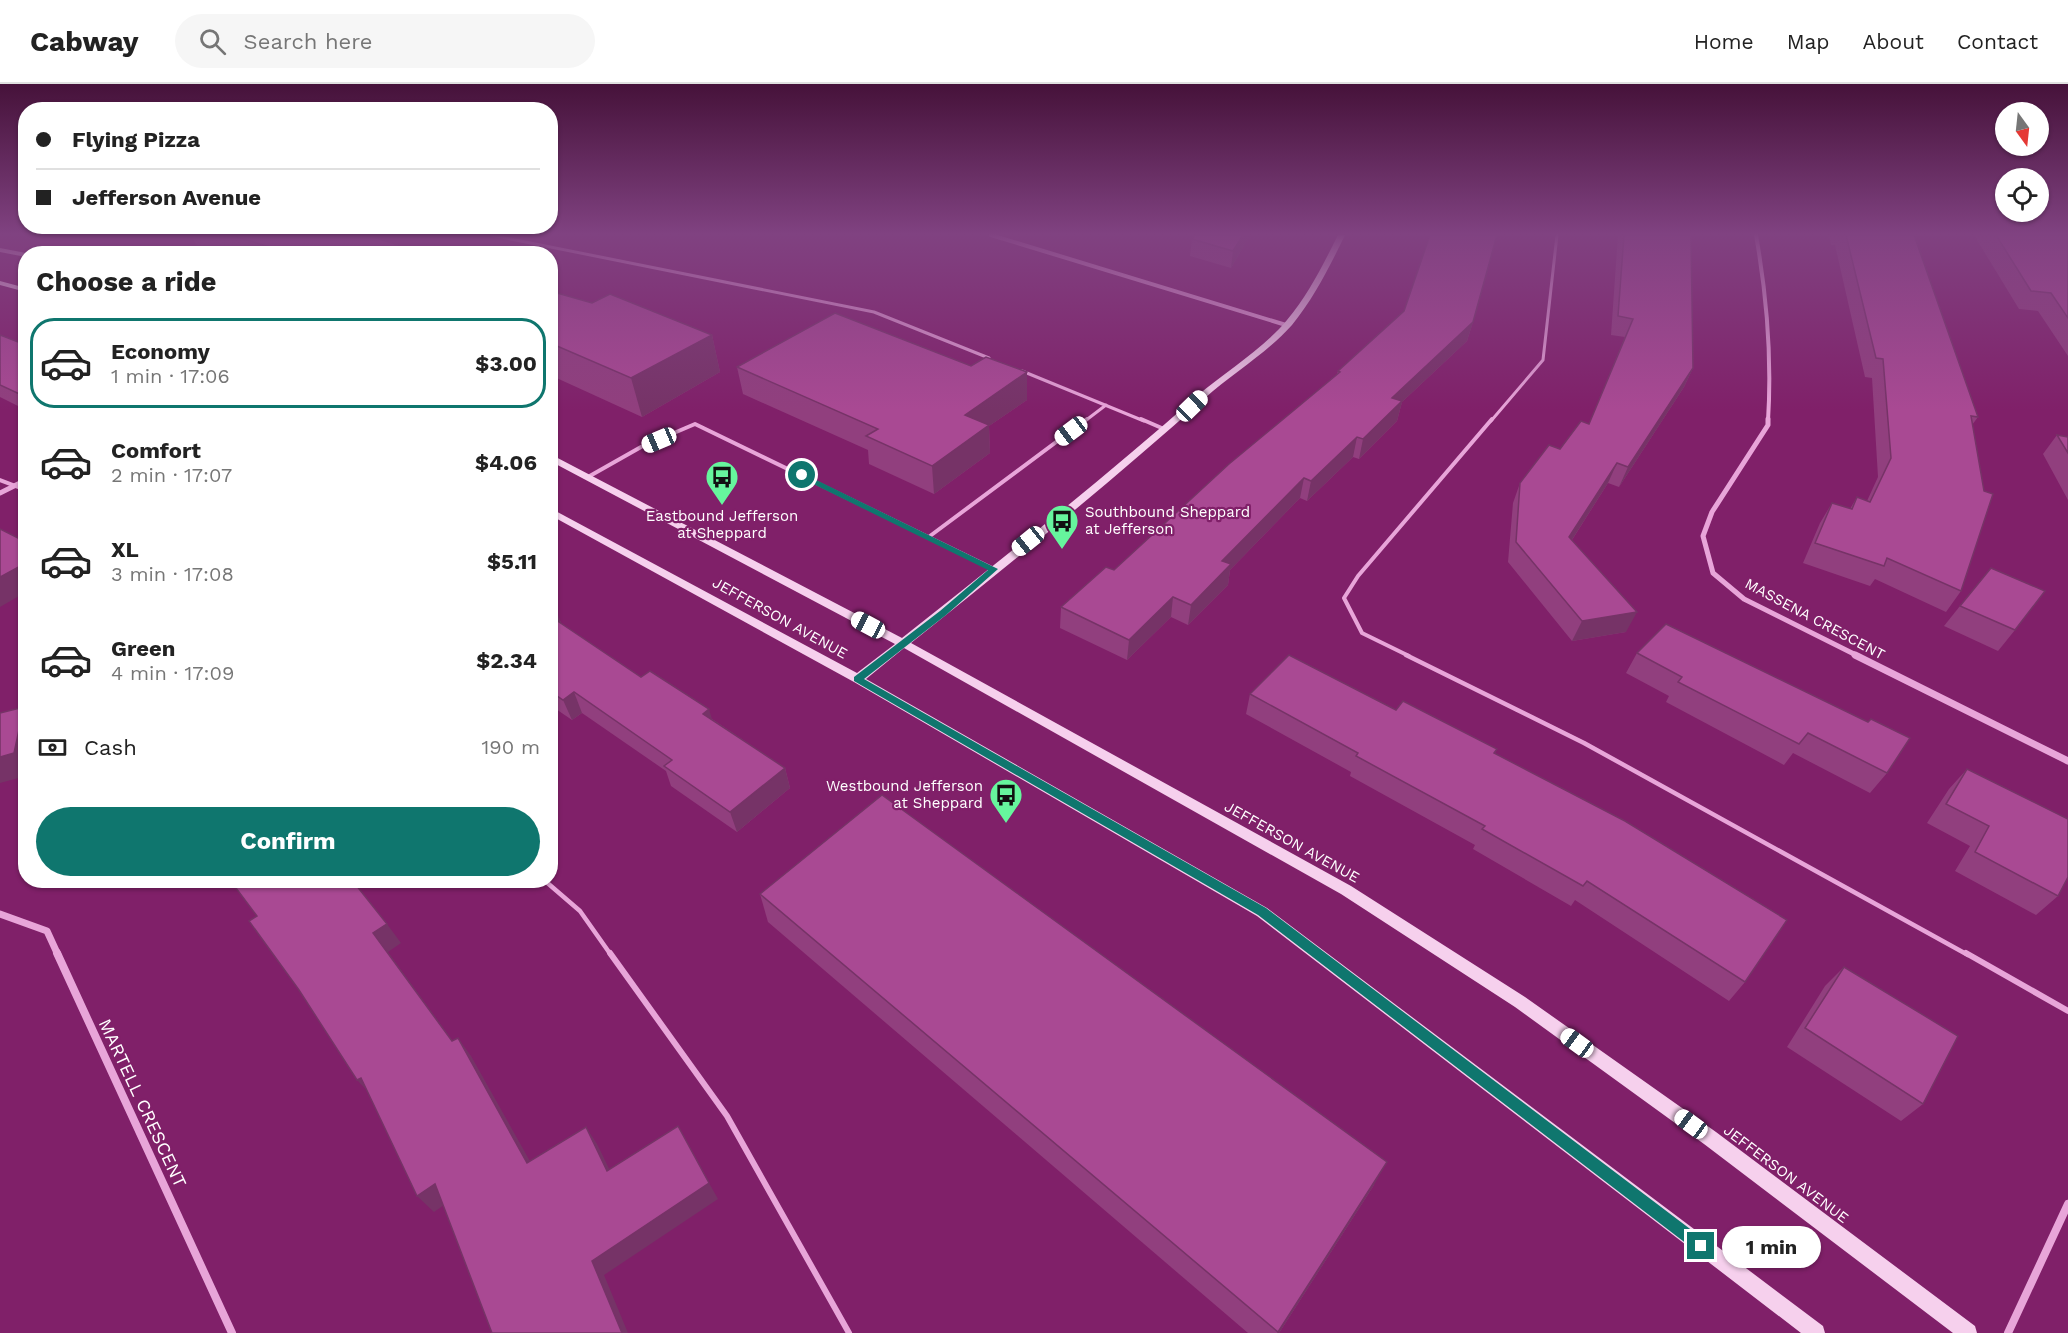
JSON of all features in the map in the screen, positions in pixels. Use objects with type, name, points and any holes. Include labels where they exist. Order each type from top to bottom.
[{"type":"street","points":[[1180,293],[1286,326]]},
{"type":"street","points":[[858,679],[1166,430],[1286,326],[1311,293]]},
{"type":"street","name":"MASSENA CRESCENT","points":[[1766,293],[1771,370],[1768,425],[1712,512],[1703,536],[1713,573],[1744,599],[2068,761]]},
{"type":"street","name":"JEFFERSON AVENUE","points":[[558,461],[903,644],[1346,890],[1510,996],[1710,1138],[1968,1333]]},
{"type":"street","points":[[0,493],[18,484]]},
{"type":"street","name":"JEFFERSON AVENUE","points":[[558,515],[858,679],[1262,912],[1816,1333]]},
{"type":"street","name":"MARTELL CRESCENT","points":[[0,914],[47,931],[232,1333]]},
{"type":"street","points":[[2008,1333],[2068,1204]]},
{"type":"lane","points":[[781,293],[874,312],[996,361]]},
{"type":"lane","points":[[1551,293],[1544,360],[1358,576],[1344,598],[1351,616],[1362,633],[1584,743],[1824,873],[2068,1011]]},
{"type":"lane","points":[[1018,370],[1166,430]]},
{"type":"lane","points":[[930,536],[1106,405]]},
{"type":"lane","points":[[588,477],[641,447],[695,424],[994,569]]},
{"type":"lane","points":[[0,480],[18,488]]},
{"type":"lane","points":[[553,888],[580,911],[727,1116],[849,1333]]},
{"type":"building","points":[[558,293],[592,303],[610,294],[712,335],[631,378],[558,346]]},
{"type":"building","points":[[1410,293],[1481,293],[1473,322],[1392,398],[1402,401],[1363,439],[1357,437],[1311,481],[1304,478],[1222,561],[1231,564],[1191,605],[1173,597],[1129,640],[1061,607],[1106,567],[1114,570],[1229,464],[1340,372],[1338,371],[1404,311]]},
{"type":"building","points":[[1620,293],[1692,293],[1693,368],[1628,467],[1617,463],[1569,537],[1637,612],[1582,621],[1516,542],[1520,483],[1549,445],[1560,449],[1581,421],[1589,424],[1633,319],[1618,316]]},
{"type":"building","points":[[1860,293],[1934,293],[1978,417],[1971,416],[1984,491],[1993,494],[1961,591],[1887,558],[1884,566],[1815,543],[1832,503],[1852,509],[1857,497],[1870,502],[1891,458],[1883,359],[1876,358]]},
{"type":"building","points":[[2051,293],[2068,293],[2068,318]]},
{"type":"building","points":[[835,313],[971,366],[986,357],[1027,372],[965,415],[989,425],[932,466],[866,436],[878,429],[737,367]]},
{"type":"building","points":[[0,335],[18,342],[18,393],[0,385]]},
{"type":"building","points":[[2057,435],[2068,437],[2068,453]]},
{"type":"building","points":[[0,529],[18,538],[18,567],[0,577]]},
{"type":"building","points":[[1991,568],[2045,591],[2015,630],[1960,606]]},
{"type":"building","points":[[558,621],[641,677],[650,671],[709,709],[703,714],[785,768],[730,812],[664,766],[672,760],[574,692],[563,700],[558,697]]},
{"type":"building","points":[[1666,624],[1868,722],[1871,719],[1910,738],[1887,773],[1808,733],[1799,744],[1678,682],[1682,677],[1637,653]]},
{"type":"building","points":[[1289,655],[1396,710],[1403,701],[1497,749],[1494,753],[1625,821],[1787,920],[1745,982],[1587,881],[1583,886],[1482,829],[1485,826],[1356,756],[1358,753],[1250,694]]},
{"type":"building","points":[[18,708],[18,735],[14,753],[0,757],[0,713]]},
{"type":"building","points":[[1967,769],[2068,819],[2068,877],[2058,896],[1975,852],[1989,826],[1946,804]]},
{"type":"building","points":[[882,795],[1387,1162],[1278,1332],[760,894]]},
{"type":"building","points":[[236,888],[358,888],[387,924],[373,933],[452,1041],[458,1038],[527,1163],[586,1127],[607,1171],[678,1126],[709,1183],[592,1261],[622,1333],[492,1333],[435,1184],[417,1196],[361,1078],[357,1080],[299,990],[249,921],[257,916]]},
{"type":"building","points":[[1844,967],[1958,1036],[1923,1104],[1805,1028]]},
{"type":"place","name":"Eastbound Jefferson at Sheppard","points":[[722,506]]},
{"type":"place","name":"Southbound Sheppard at Jefferson","points":[[1062,550]]},
{"type":"place","name":"Westbound Jefferson at Sheppard","points":[[1006,824]]},
{"type":"route","points":[[802,475],[994,569],[943,613],[858,679],[1262,912],[1701,1246]]}]
